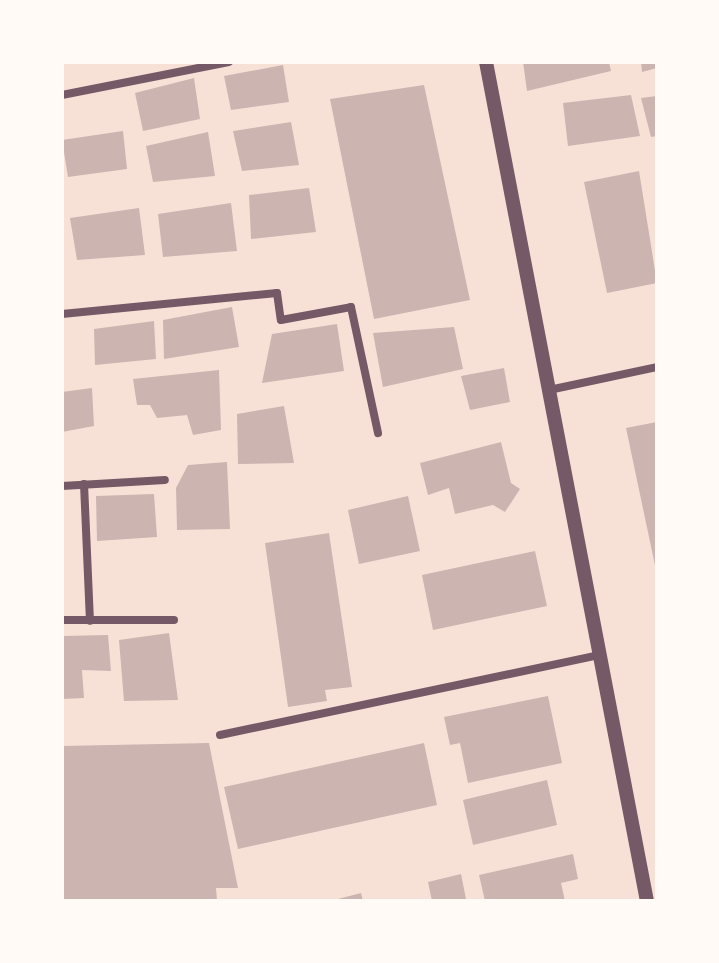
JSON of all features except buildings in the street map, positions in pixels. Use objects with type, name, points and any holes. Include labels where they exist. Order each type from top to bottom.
[{"type":"street","points":[[62,95],[184,66],[229,62]]},
{"type":"street","points":[[486,62],[647,901]]},
{"type":"street","points":[[62,314],[277,293],[281,320],[351,307],[378,433]]},
{"type":"street","points":[[549,390],[657,367]]},
{"type":"street","points":[[62,486],[165,480]]},
{"type":"street","points":[[84,484],[90,621]]},
{"type":"street","points":[[62,620],[174,620]]},
{"type":"street","points":[[220,735],[599,655]]}]
